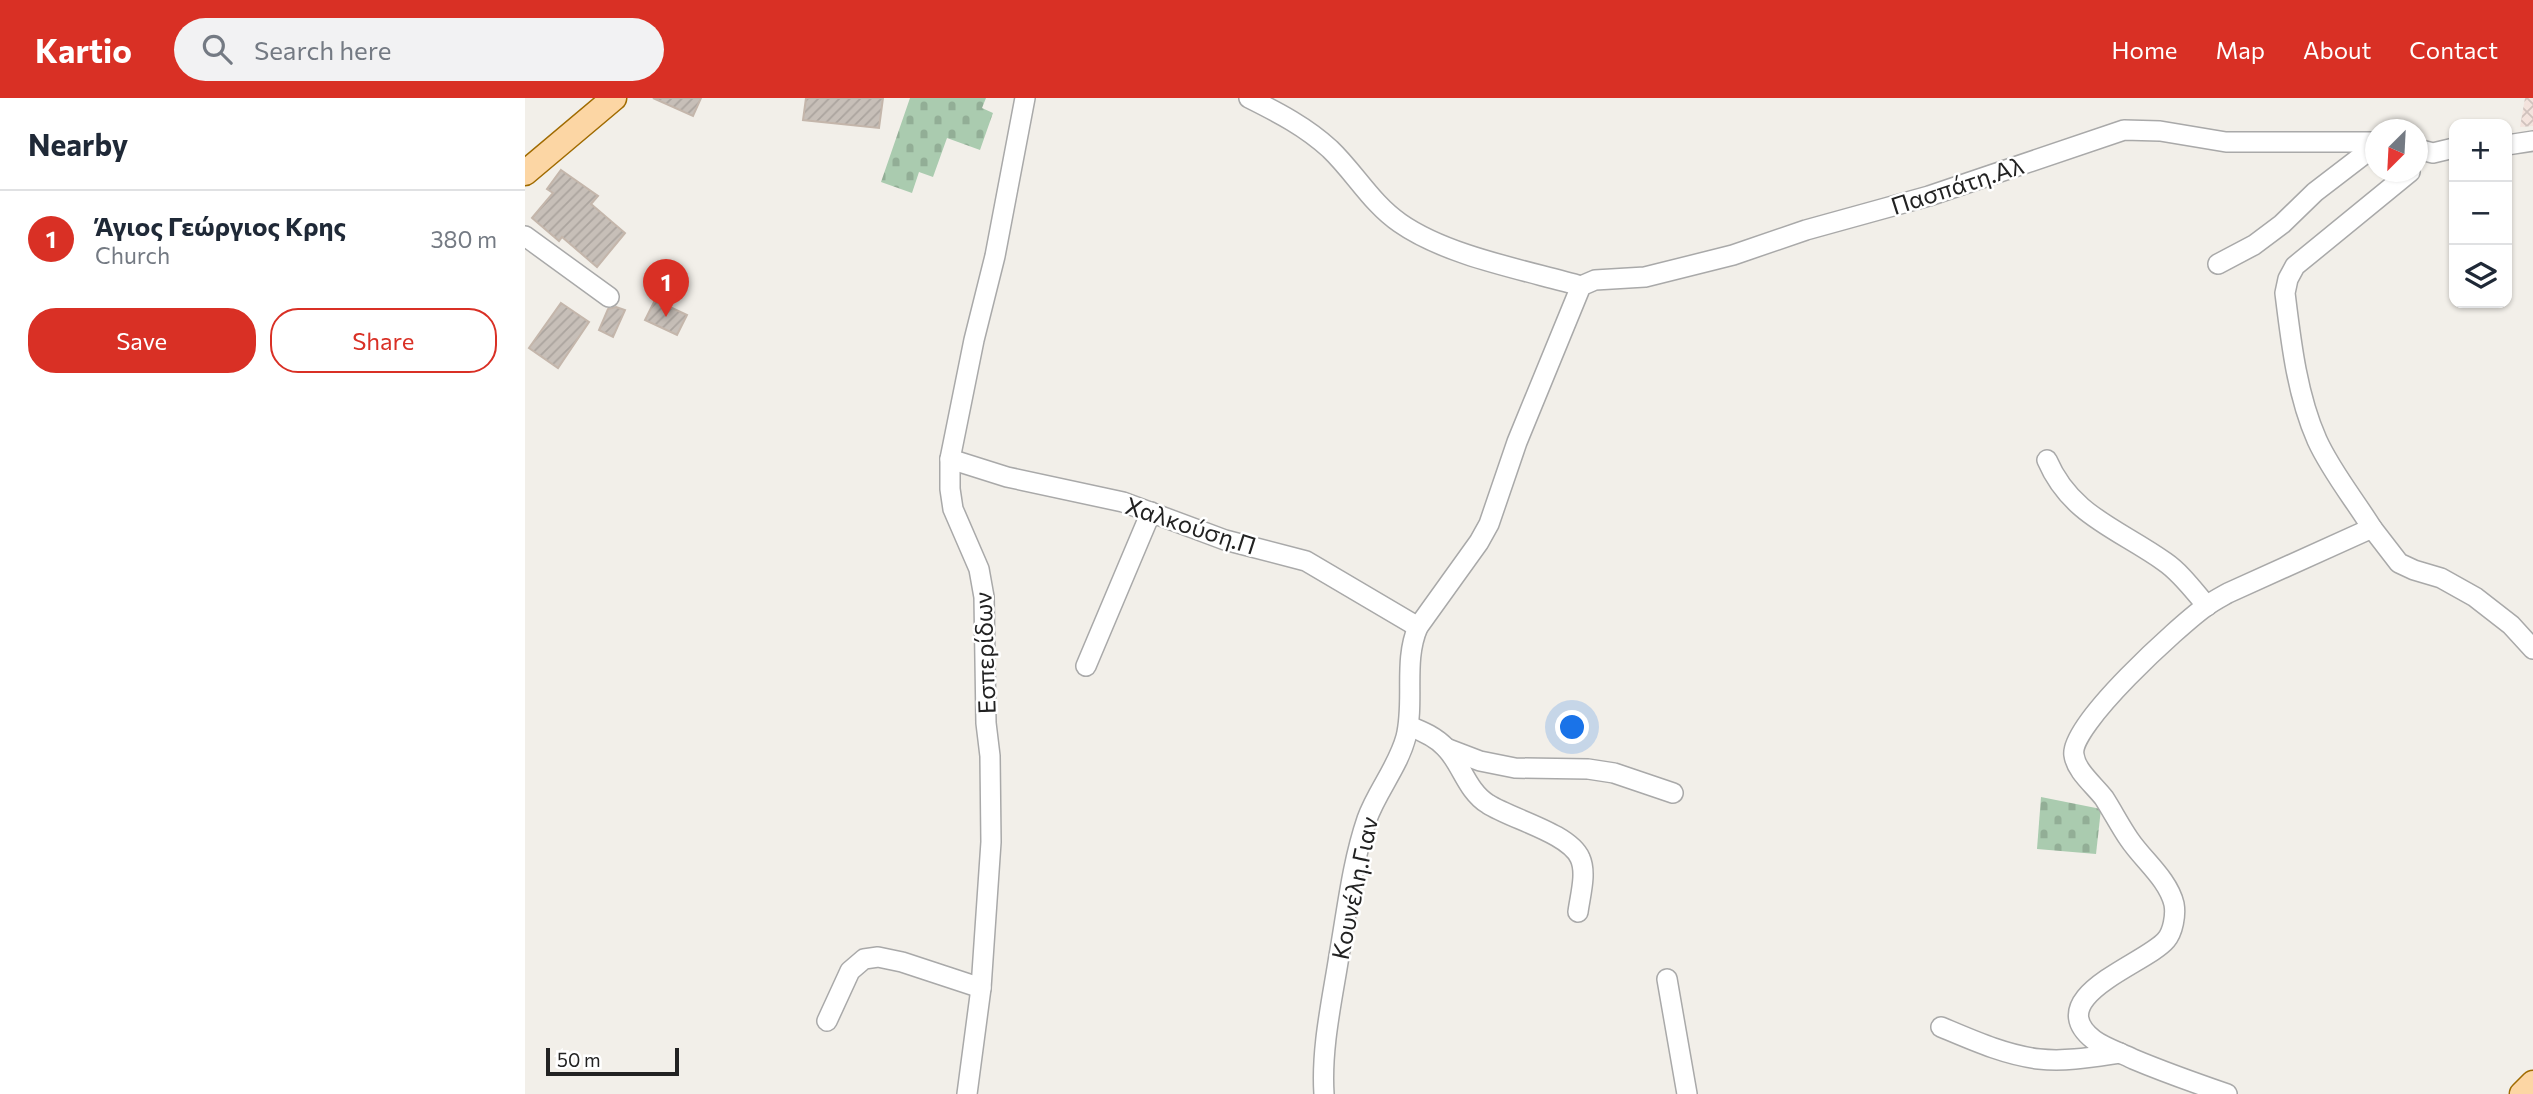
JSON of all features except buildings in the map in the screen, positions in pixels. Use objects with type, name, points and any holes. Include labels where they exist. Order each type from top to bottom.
[{"type":"main road","points":[[525,173],[614,98]]},
{"type":"main road","points":[[2522,1094],[2533,1083]]},
{"type":"street","name":"Εσπερίδων","points":[[967,1094],[981,988],[991,842],[984,597],[979,569],[953,509],[950,460],[974,340],[995,256],[1025,98]]},
{"type":"street","points":[[1249,98],[1296,121],[1330,150],[1375,201],[1399,222],[1436,244],[1581,286],[1517,442],[1489,524],[1418,627]]},
{"type":"street","name":"Πασπάτη.Αλ","points":[[1581,286],[1595,280],[1645,277],[1733,255],[1806,230],[1942,192],[2124,130],[2160,131],[2227,142],[2365,144]]},
{"type":"street","points":[[2512,144],[2533,141]]},
{"type":"street","points":[[2428,155],[2449,149]]},
{"type":"street","points":[[2218,264],[2254,245],[2282,224],[2315,192],[2365,152]]},
{"type":"street","points":[[2398,182],[2295,266],[2288,279],[2285,293],[2301,392],[2310,421],[2327,459],[2372,528],[2399,563],[2441,578],[2475,597],[2511,625],[2533,649]]},
{"type":"street","points":[[525,236],[609,297]]},
{"type":"street","name":"Χαλκούση.Π","points":[[950,460],[1007,477],[1123,502],[1224,540],[1306,561],[1418,627]]},
{"type":"street","points":[[2047,460],[2056,480],[2069,498],[2087,513],[2168,564],[2207,606]]},
{"type":"street","points":[[1086,666],[1151,512]]},
{"type":"street","points":[[2227,1094],[2173,1076],[2120,1053],[2095,1040],[2080,1023],[2080,1012],[2085,998],[2115,972],[2158,948],[2168,937],[2173,923],[2174,906],[2163,881],[2128,838],[2103,797],[2075,760],[2073,752],[2077,738],[2092,718],[2140,663],[2207,606],[2228,593],[2372,528]]},
{"type":"street","name":"Κουνέλη.Γιαν","points":[[1324,1094],[1332,997],[1348,899],[1359,848],[1373,804],[1404,746],[1411,709],[1412,640],[1418,627]]},
{"type":"street","points":[[1409,726],[1436,739],[1446,748],[1473,790],[1486,803],[1566,842],[1580,856],[1583,869],[1578,912]]},
{"type":"street","points":[[1446,748],[1480,761],[1515,768],[1588,769],[1614,773],[1674,793]]},
{"type":"street","points":[[827,1021],[850,971],[864,959],[878,957],[902,962],[981,988]]},
{"type":"street","points":[[1667,979],[1687,1094]]},
{"type":"street","points":[[1941,1027],[2010,1053],[2039,1059],[2076,1059],[2120,1053]]},
{"type":"shaded area","points":[[2525,98],[2533,98],[2533,126],[2520,127]]},
{"type":"green space","points":[[910,98],[986,98],[982,108],[993,113],[980,150],[947,138],[933,177],[919,172],[912,193],[881,182]]},
{"type":"green space","points":[[2041,797],[2101,809],[2096,854],[2037,849]]},
{"type":"place","name":"Άγιος Γεώργιος Κρης","points":[[666,317]]}]
